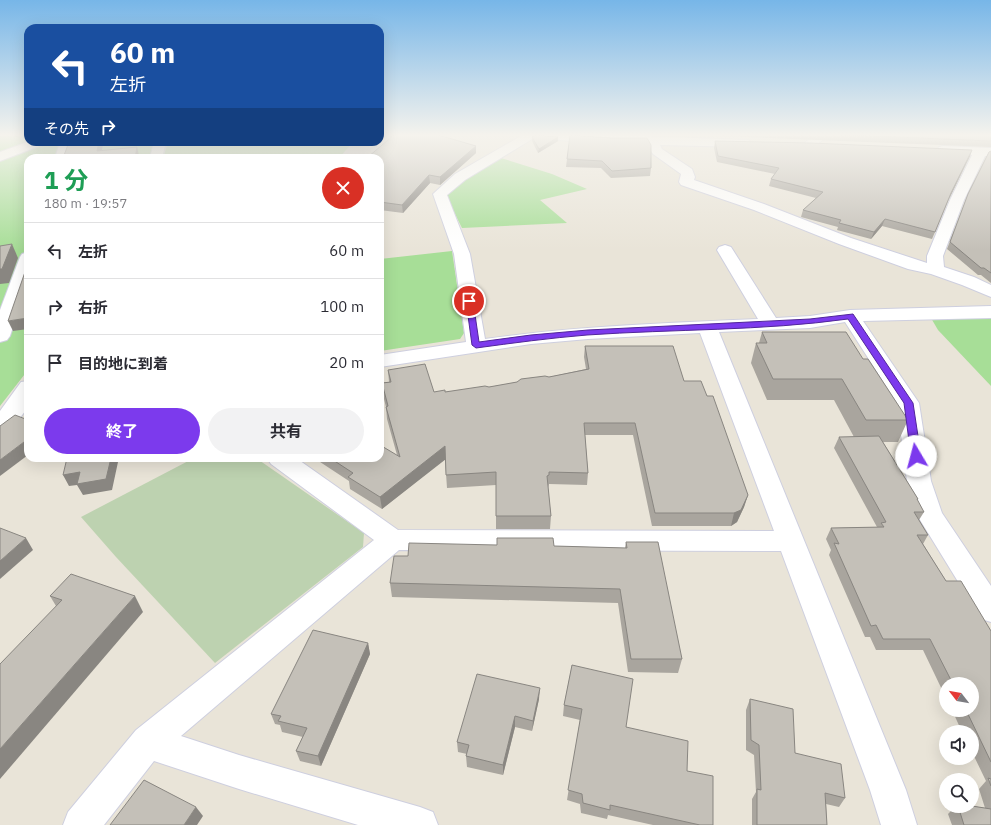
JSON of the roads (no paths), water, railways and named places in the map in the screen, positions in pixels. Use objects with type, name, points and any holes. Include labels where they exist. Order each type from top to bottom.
[{"type":"street","points":[[468,172],[440,194],[462,254],[476,345]]},
{"type":"street","points":[[687,172],[688,177],[686,182],[759,207],[845,241],[914,265],[936,270],[968,281],[991,292]]},
{"type":"street","points":[[936,270],[936,256],[957,200],[973,172]]},
{"type":"street","points":[[725,250],[770,324]]},
{"type":"street","points":[[0,336],[24,268]]},
{"type":"street","points":[[384,360],[476,345],[588,333],[810,322],[850,316],[991,312]]},
{"type":"street","points":[[850,316],[908,403],[919,481],[930,515],[991,610]]},
{"type":"street","points":[[707,327],[888,790],[899,825]]},
{"type":"street","points":[[13,416],[24,395]]},
{"type":"street","points":[[284,462],[393,540],[791,541]]},
{"type":"street","points":[[81,825],[148,742],[393,540]]},
{"type":"street","points":[[148,742],[268,781],[420,825]]}]
